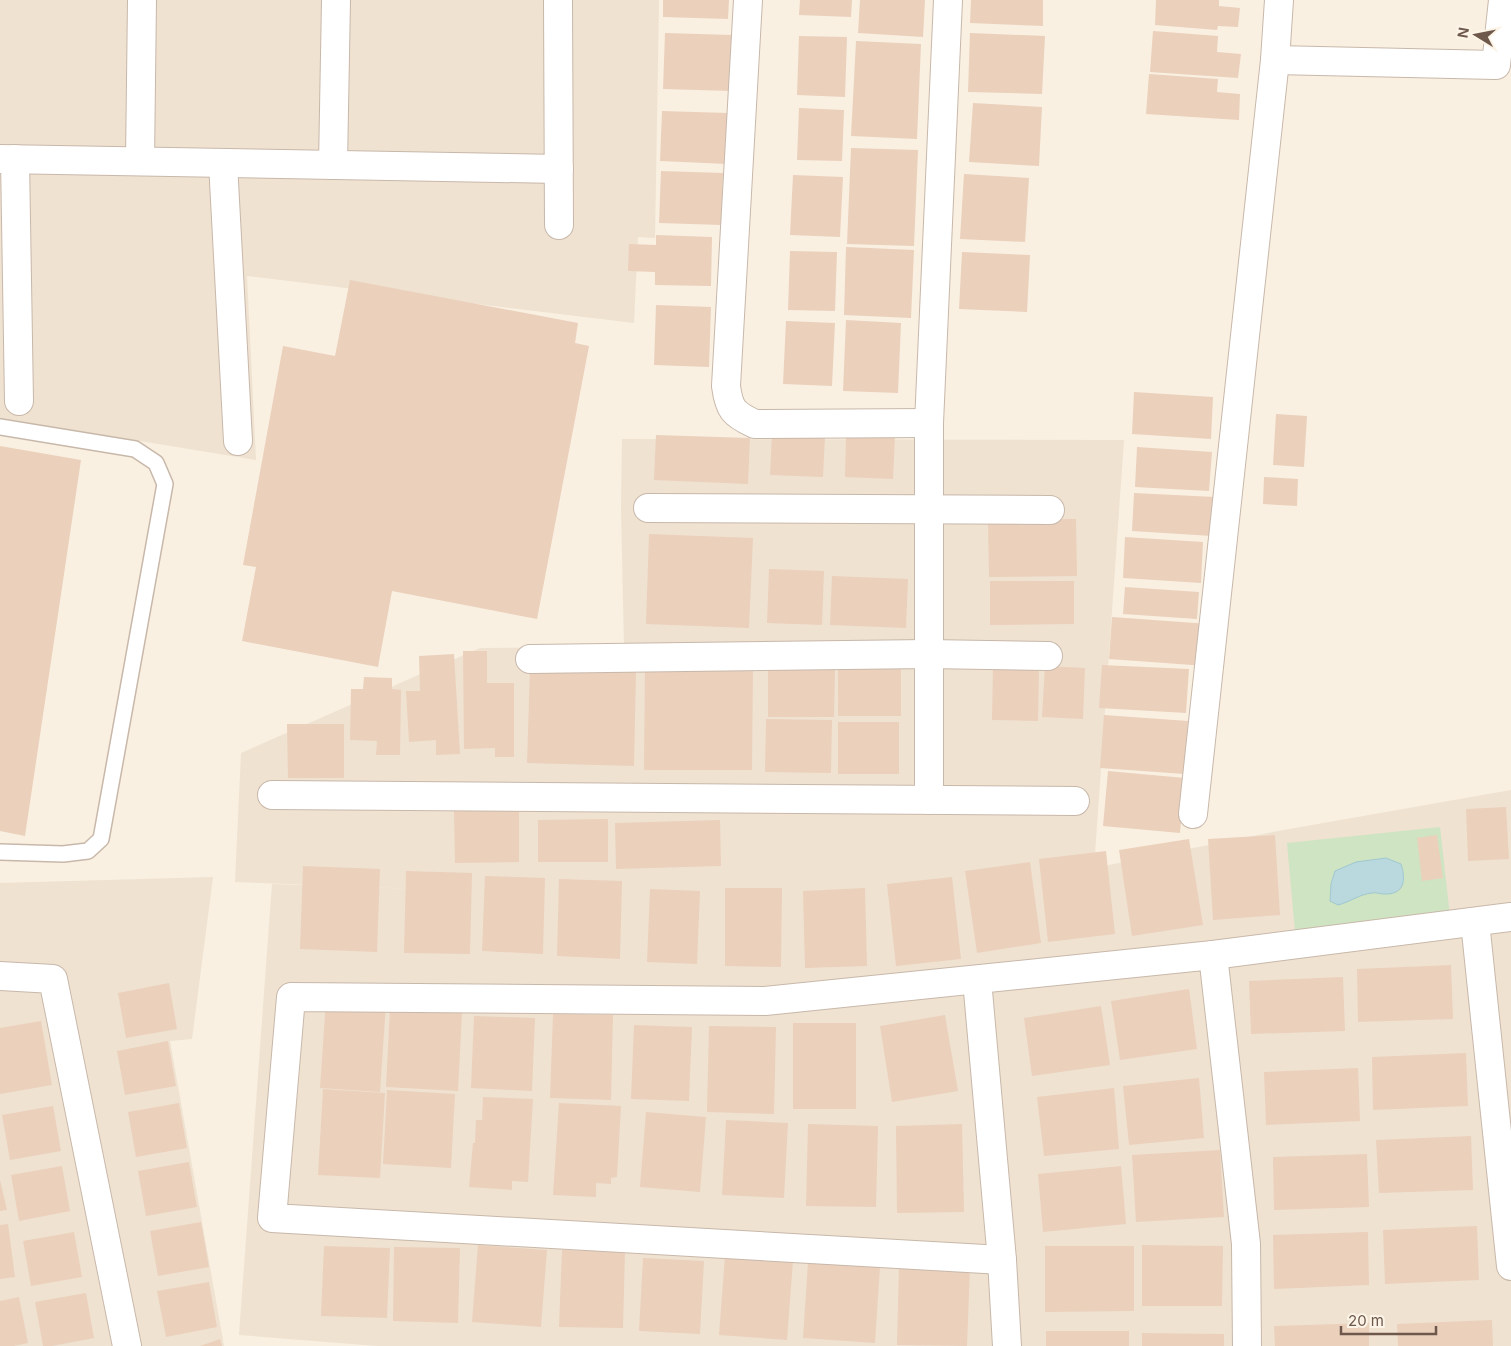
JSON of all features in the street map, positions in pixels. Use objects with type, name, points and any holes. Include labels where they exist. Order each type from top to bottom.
[{"type":"street","points":[[140,161],[142,0]]},
{"type":"street","points":[[334,165],[336,0]]},
{"type":"street","points":[[558,0],[559,226]]},
{"type":"street","points":[[748,0],[726,386],[728,402],[740,417],[755,424],[928,423]]},
{"type":"street","points":[[929,800],[928,423],[948,0]]},
{"type":"street","points":[[1193,814],[1275,60],[1279,0]]},
{"type":"street","points":[[1275,60],[1496,65],[1503,0]]},
{"type":"street","points":[[19,401],[8,159],[559,169]]},
{"type":"street","points":[[223,163],[238,441]]},
{"type":"street","points":[[648,508],[1050,510]]},
{"type":"street","points":[[530,658],[928,654],[1048,656]]},
{"type":"street","points":[[272,795],[1075,801]]},
{"type":"street","points":[[1002,1260],[272,1218],[291,997],[765,1001],[1213,954],[1511,917]]},
{"type":"street","points":[[1475,922],[1506,1168],[1511,1266]]},
{"type":"street","points":[[1213,954],[1246,1244],[1247,1346]]},
{"type":"street","points":[[0,976],[53,979],[127,1346]]},
{"type":"street","points":[[977,980],[1002,1260],[1007,1346]]},
{"type":"lane","points":[[0,427],[135,449],[156,463],[165,484],[101,839],[88,851],[63,854],[0,852]]},
{"type":"shaded area","points":[[0,0],[659,0],[655,238],[638,237],[634,323],[247,276],[256,460],[0,418]]},
{"type":"shaded area","points":[[622,439],[1124,440],[1094,868],[1278,831],[1511,790],[1511,1346],[377,1346],[239,1335],[272,884],[445,890],[235,882],[241,753],[480,648],[624,647],[621,508]]},
{"type":"shaded area","points":[[213,877],[192,1039],[170,1041],[224,1346],[0,1346],[0,883]]},
{"type":"green space","points":[[1440,827],[1450,916],[1295,932],[1287,843]]},
{"type":"water","points":[[1386,858],[1401,864],[1403,880],[1400,889],[1391,894],[1375,893],[1359,896],[1338,905],[1330,901],[1331,884],[1335,871],[1356,862]]},
{"type":"building","points":[[663,0],[729,0],[728,19],[663,17]]},
{"type":"building","points":[[800,0],[852,0],[851,17],[799,15]]},
{"type":"building","points":[[860,0],[925,0],[923,37],[858,33]]},
{"type":"building","points":[[971,0],[1043,0],[1043,26],[970,23]]},
{"type":"building","points":[[1156,0],[1219,0],[1219,6],[1240,8],[1238,27],[1218,26],[1217,30],[1155,25]]},
{"type":"building","points":[[1153,31],[1218,36],[1217,52],[1241,54],[1238,78],[1150,72]]},
{"type":"building","points":[[665,33],[732,35],[730,91],[663,89]]},
{"type":"building","points":[[970,33],[1045,36],[1042,94],[968,92]]},
{"type":"building","points":[[799,36],[847,37],[845,97],[797,95]]},
{"type":"building","points":[[856,41],[921,44],[917,139],[851,136]]},
{"type":"building","points":[[1149,74],[1218,79],[1217,92],[1240,94],[1239,120],[1146,114]]},
{"type":"building","points":[[973,103],[1042,107],[1039,166],[969,162]]},
{"type":"building","points":[[799,108],[844,110],[842,161],[797,160]]},
{"type":"building","points":[[662,111],[728,113],[727,164],[660,161]]},
{"type":"building","points":[[851,148],[918,150],[914,246],[847,244]]},
{"type":"building","points":[[661,171],[723,173],[721,225],[659,223]]},
{"type":"building","points":[[964,174],[1029,178],[1025,242],[960,239]]},
{"type":"building","points":[[793,175],[843,177],[840,237],[790,235]]},
{"type":"building","points":[[656,235],[712,237],[711,286],[655,285],[655,272],[628,271],[629,244],[656,245]]},
{"type":"building","points":[[846,247],[914,250],[911,318],[844,315]]},
{"type":"building","points":[[790,251],[837,252],[835,311],[788,310]]},
{"type":"building","points":[[962,252],[1030,255],[1027,312],[959,309]]},
{"type":"building","points":[[350,280],[578,323],[575,343],[589,346],[537,619],[392,591],[378,667],[242,641],[256,567],[243,565],[283,346],[335,356]]},
{"type":"building","points":[[656,305],[711,307],[709,367],[654,365]]},
{"type":"building","points":[[846,320],[901,323],[898,393],[843,391]]},
{"type":"building","points":[[786,321],[835,323],[832,386],[783,384]]},
{"type":"building","points":[[1134,392],[1213,397],[1211,439],[1132,434]]},
{"type":"building","points":[[1276,414],[1307,416],[1304,467],[1273,465]]},
{"type":"building","points":[[772,434],[825,436],[823,477],[770,475]]},
{"type":"building","points":[[846,434],[895,436],[893,479],[845,477]]},
{"type":"building","points":[[656,435],[750,438],[748,484],[654,480]]},
{"type":"building","points":[[0,446],[81,460],[25,836],[0,831]]},
{"type":"building","points":[[1137,447],[1212,452],[1209,491],[1135,487]]},
{"type":"building","points":[[1264,477],[1298,479],[1297,506],[1263,504]]},
{"type":"building","points":[[1134,493],[1215,497],[1212,536],[1132,531]]},
{"type":"building","points":[[1076,519],[1077,576],[989,577],[988,520]]},
{"type":"building","points":[[649,534],[753,538],[749,628],[646,624]]},
{"type":"building","points":[[1125,537],[1203,542],[1201,583],[1123,578]]},
{"type":"building","points":[[769,569],[824,571],[822,625],[767,623]]},
{"type":"building","points":[[832,576],[908,579],[906,628],[830,625]]},
{"type":"building","points":[[990,581],[1074,581],[1074,624],[990,625]]},
{"type":"building","points":[[1125,587],[1199,592],[1197,619],[1123,614]]},
{"type":"building","points":[[1112,617],[1209,624],[1206,666],[1109,659]]},
{"type":"building","points":[[463,651],[487,651],[487,683],[514,683],[514,757],[495,757],[495,748],[464,749]]},
{"type":"building","points":[[454,654],[460,754],[436,755],[436,740],[409,742],[406,691],[420,691],[419,656]]},
{"type":"building","points":[[1102,665],[1189,669],[1186,713],[1099,708]]},
{"type":"building","points":[[1045,666],[1085,668],[1083,719],[1042,717]]},
{"type":"building","points":[[645,667],[753,667],[752,770],[644,770]]},
{"type":"building","points":[[993,667],[1039,668],[1038,721],[992,720]]},
{"type":"building","points":[[530,668],[636,671],[634,766],[527,763]]},
{"type":"building","points":[[768,668],[835,670],[834,717],[768,717]]},
{"type":"building","points":[[838,668],[901,668],[901,716],[838,716]]},
{"type":"building","points":[[364,677],[392,678],[392,689],[401,690],[400,755],[376,755],[377,741],[350,740],[351,689],[363,689]]},
{"type":"building","points":[[1104,715],[1188,721],[1184,774],[1100,768]]},
{"type":"building","points":[[766,719],[832,720],[831,773],[765,772]]},
{"type":"building","points":[[838,722],[899,722],[899,774],[838,774]]},
{"type":"building","points":[[287,724],[344,724],[344,778],[288,778]]},
{"type":"building","points":[[1108,771],[1185,778],[1180,833],[1103,826]]},
{"type":"building","points":[[1506,807],[1509,859],[1468,861],[1466,809]]},
{"type":"building","points":[[519,810],[519,862],[455,863],[454,811]]},
{"type":"building","points":[[608,819],[608,862],[538,862],[538,820]]},
{"type":"building","points":[[720,820],[721,866],[616,869],[615,823]]},
{"type":"building","points":[[1275,835],[1280,915],[1213,920],[1208,839]]},
{"type":"building","points":[[1437,835],[1443,878],[1422,881],[1417,838]]},
{"type":"building","points":[[1189,839],[1203,925],[1132,936],[1119,850]]},
{"type":"building","points":[[1106,851],[1115,934],[1048,942],[1039,859]]},
{"type":"building","points":[[1030,862],[1041,943],[977,953],[965,871]]},
{"type":"building","points":[[303,866],[380,869],[377,952],[300,949]]},
{"type":"building","points":[[406,871],[472,873],[470,954],[404,953]]},
{"type":"building","points":[[485,876],[545,878],[543,954],[482,951]]},
{"type":"building","points":[[952,877],[961,959],[896,966],[887,884]]},
{"type":"building","points":[[559,879],[622,881],[620,959],[557,956]]},
{"type":"building","points":[[725,888],[782,888],[781,967],[725,966]]},
{"type":"building","points":[[865,888],[867,966],[805,968],[803,891]]},
{"type":"building","points":[[650,889],[700,891],[697,964],[647,962]]},
{"type":"building","points":[[1451,965],[1453,1019],[1358,1022],[1357,969]]},
{"type":"building","points":[[1343,977],[1345,1031],[1251,1034],[1249,981]]},
{"type":"building","points":[[169,983],[177,1029],[126,1038],[118,993]]},
{"type":"building","points":[[1189,989],[1197,1049],[1120,1060],[1111,1001]]},
{"type":"building","points":[[326,1000],[386,1004],[380,1092],[320,1088]]},
{"type":"building","points":[[1101,1006],[1110,1065],[1032,1076],[1024,1018]]},
{"type":"building","points":[[390,1009],[462,1013],[458,1091],[386,1087]]},
{"type":"building","points":[[553,1014],[613,1015],[611,1100],[550,1098]]},
{"type":"building","points":[[945,1015],[958,1091],[892,1102],[880,1026]]},
{"type":"building","points":[[474,1016],[535,1018],[532,1091],[471,1088]]},
{"type":"building","points":[[41,1021],[52,1085],[0,1094],[0,1028]]},
{"type":"building","points":[[793,1023],[856,1023],[856,1109],[793,1109]]},
{"type":"building","points":[[634,1025],[692,1027],[689,1101],[631,1099]]},
{"type":"building","points":[[709,1026],[776,1027],[774,1114],[707,1112]]},
{"type":"building","points":[[168,1041],[176,1086],[125,1095],[117,1051]]},
{"type":"building","points":[[1466,1053],[1468,1106],[1373,1110],[1372,1057]]},
{"type":"building","points":[[1358,1068],[1360,1121],[1266,1125],[1264,1072]]},
{"type":"building","points":[[1199,1078],[1204,1138],[1129,1145],[1123,1086]]},
{"type":"building","points":[[1114,1088],[1119,1149],[1044,1156],[1037,1097]]},
{"type":"building","points":[[323,1089],[385,1093],[380,1178],[318,1175]]},
{"type":"building","points":[[387,1090],[455,1094],[451,1168],[383,1164]]},
{"type":"building","points":[[483,1097],[533,1099],[528,1182],[512,1181],[512,1190],[469,1187],[476,1120],[482,1120]]},
{"type":"building","points":[[179,1103],[187,1148],[136,1157],[128,1112]]},
{"type":"building","points":[[559,1103],[621,1106],[617,1177],[611,1178],[611,1184],[596,1183],[596,1197],[553,1195]]},
{"type":"building","points":[[53,1106],[61,1151],[10,1160],[2,1115]]},
{"type":"building","points":[[646,1112],[706,1117],[700,1192],[640,1187]]},
{"type":"building","points":[[726,1120],[788,1123],[784,1198],[722,1195]]},
{"type":"building","points":[[808,1124],[878,1126],[876,1207],[806,1206]]},
{"type":"building","points":[[962,1124],[964,1212],[897,1213],[896,1126]]},
{"type":"building","points":[[1471,1136],[1473,1190],[1379,1193],[1376,1140]]},
{"type":"building","points":[[1220,1150],[1224,1217],[1136,1222],[1132,1155]]},
{"type":"building","points":[[1367,1154],[1369,1207],[1274,1210],[1273,1157]]},
{"type":"building","points":[[189,1162],[197,1207],[146,1216],[138,1171]]},
{"type":"building","points":[[62,1166],[70,1211],[19,1221],[11,1175]]},
{"type":"building","points":[[1121,1166],[1126,1224],[1043,1232],[1038,1174]]},
{"type":"building","points":[[0,1180],[7,1210],[0,1211]]},
{"type":"building","points":[[201,1222],[209,1267],[158,1276],[150,1231]]},
{"type":"building","points":[[8,1224],[15,1277],[0,1279],[0,1225]]},
{"type":"building","points":[[1477,1226],[1479,1280],[1385,1284],[1383,1230]]},
{"type":"building","points":[[74,1232],[82,1277],[31,1286],[23,1241]]},
{"type":"building","points":[[1368,1232],[1369,1285],[1274,1289],[1273,1235]]},
{"type":"building","points":[[478,1245],[547,1250],[541,1327],[472,1322]]},
{"type":"building","points":[[1142,1245],[1223,1246],[1222,1306],[1142,1306]]},
{"type":"building","points":[[324,1246],[390,1248],[387,1318],[321,1316]]},
{"type":"building","points":[[1045,1246],[1134,1246],[1134,1311],[1045,1312]]},
{"type":"building","points":[[394,1247],[460,1248],[458,1323],[393,1321]]},
{"type":"building","points":[[562,1250],[625,1252],[623,1328],[559,1327]]},
{"type":"building","points":[[725,1256],[793,1261],[787,1340],[719,1335]]},
{"type":"building","points":[[643,1258],[704,1261],[700,1334],[639,1331]]},
{"type":"building","points":[[808,1262],[880,1267],[875,1343],[803,1338]]},
{"type":"building","points":[[899,1266],[970,1267],[967,1346],[897,1345]]},
{"type":"building","points":[[209,1282],[217,1327],[166,1337],[157,1291]]},
{"type":"building","points":[[86,1293],[94,1338],[43,1346],[35,1302]]},
{"type":"building","points":[[19,1297],[28,1343],[0,1346],[0,1301]]},
{"type":"building","points":[[1492,1320],[1493,1346],[1398,1346],[1397,1324]]},
{"type":"building","points":[[1369,1323],[1369,1346],[1275,1346],[1274,1326]]},
{"type":"building","points":[[1046,1331],[1129,1331],[1129,1346],[1046,1346]]},
{"type":"building","points":[[1142,1333],[1224,1334],[1224,1346],[1142,1346]]},
{"type":"building","points":[[220,1339],[222,1346],[200,1346]]}]
